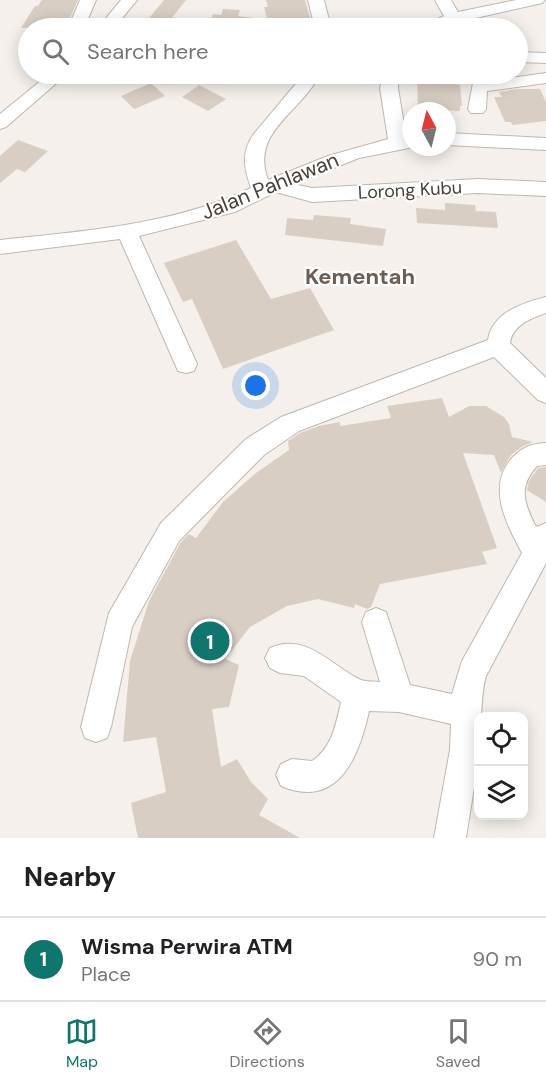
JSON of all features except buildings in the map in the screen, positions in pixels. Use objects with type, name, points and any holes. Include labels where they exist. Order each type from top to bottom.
[{"type":"street","points":[[81,18],[82,9],[88,0]]},
{"type":"street","points":[[114,18],[129,0]]},
{"type":"street","points":[[316,0],[320,18]]},
{"type":"street","points":[[443,0],[453,18],[537,0]]},
{"type":"street","points":[[528,57],[546,58]]},
{"type":"street","points":[[528,79],[546,78]]},
{"type":"street","points":[[0,123],[47,84]]},
{"type":"street","points":[[269,188],[252,164],[253,150],[259,139],[306,84]]},
{"type":"street","points":[[389,84],[388,88],[402,132]]},
{"type":"street","points":[[477,109],[479,84]]},
{"type":"street","points":[[456,139],[546,144]]},
{"type":"street","name":"Jalan Pahlawan","points":[[0,247],[127,232],[188,219],[231,206],[327,161],[365,148],[402,142]]},
{"type":"street","name":"Lorong Kubu","points":[[269,188],[312,195],[478,186],[546,189]]},
{"type":"street","points":[[127,232],[186,364]]},
{"type":"street","points":[[498,346],[501,331],[513,320],[537,307],[546,305]]},
{"type":"street","points":[[498,346],[546,393]]},
{"type":"street","points":[[96,727],[119,623],[170,532],[255,447],[290,424],[498,346]]},
{"type":"street","points":[[450,838],[465,750],[467,692],[472,671],[542,544],[519,520],[511,496],[513,475],[531,455],[546,454]]},
{"type":"street","points":[[376,622],[399,697]]},
{"type":"street","points":[[280,658],[309,662],[358,696],[399,697],[467,713]]},
{"type":"street","points":[[292,775],[314,777],[331,767],[347,741],[358,696]]},
{"type":"place","name":"Wisma Perwira ATM","points":[[210,641]]},
{"type":"district","name":"Kementah","points":[[360,276]]}]
